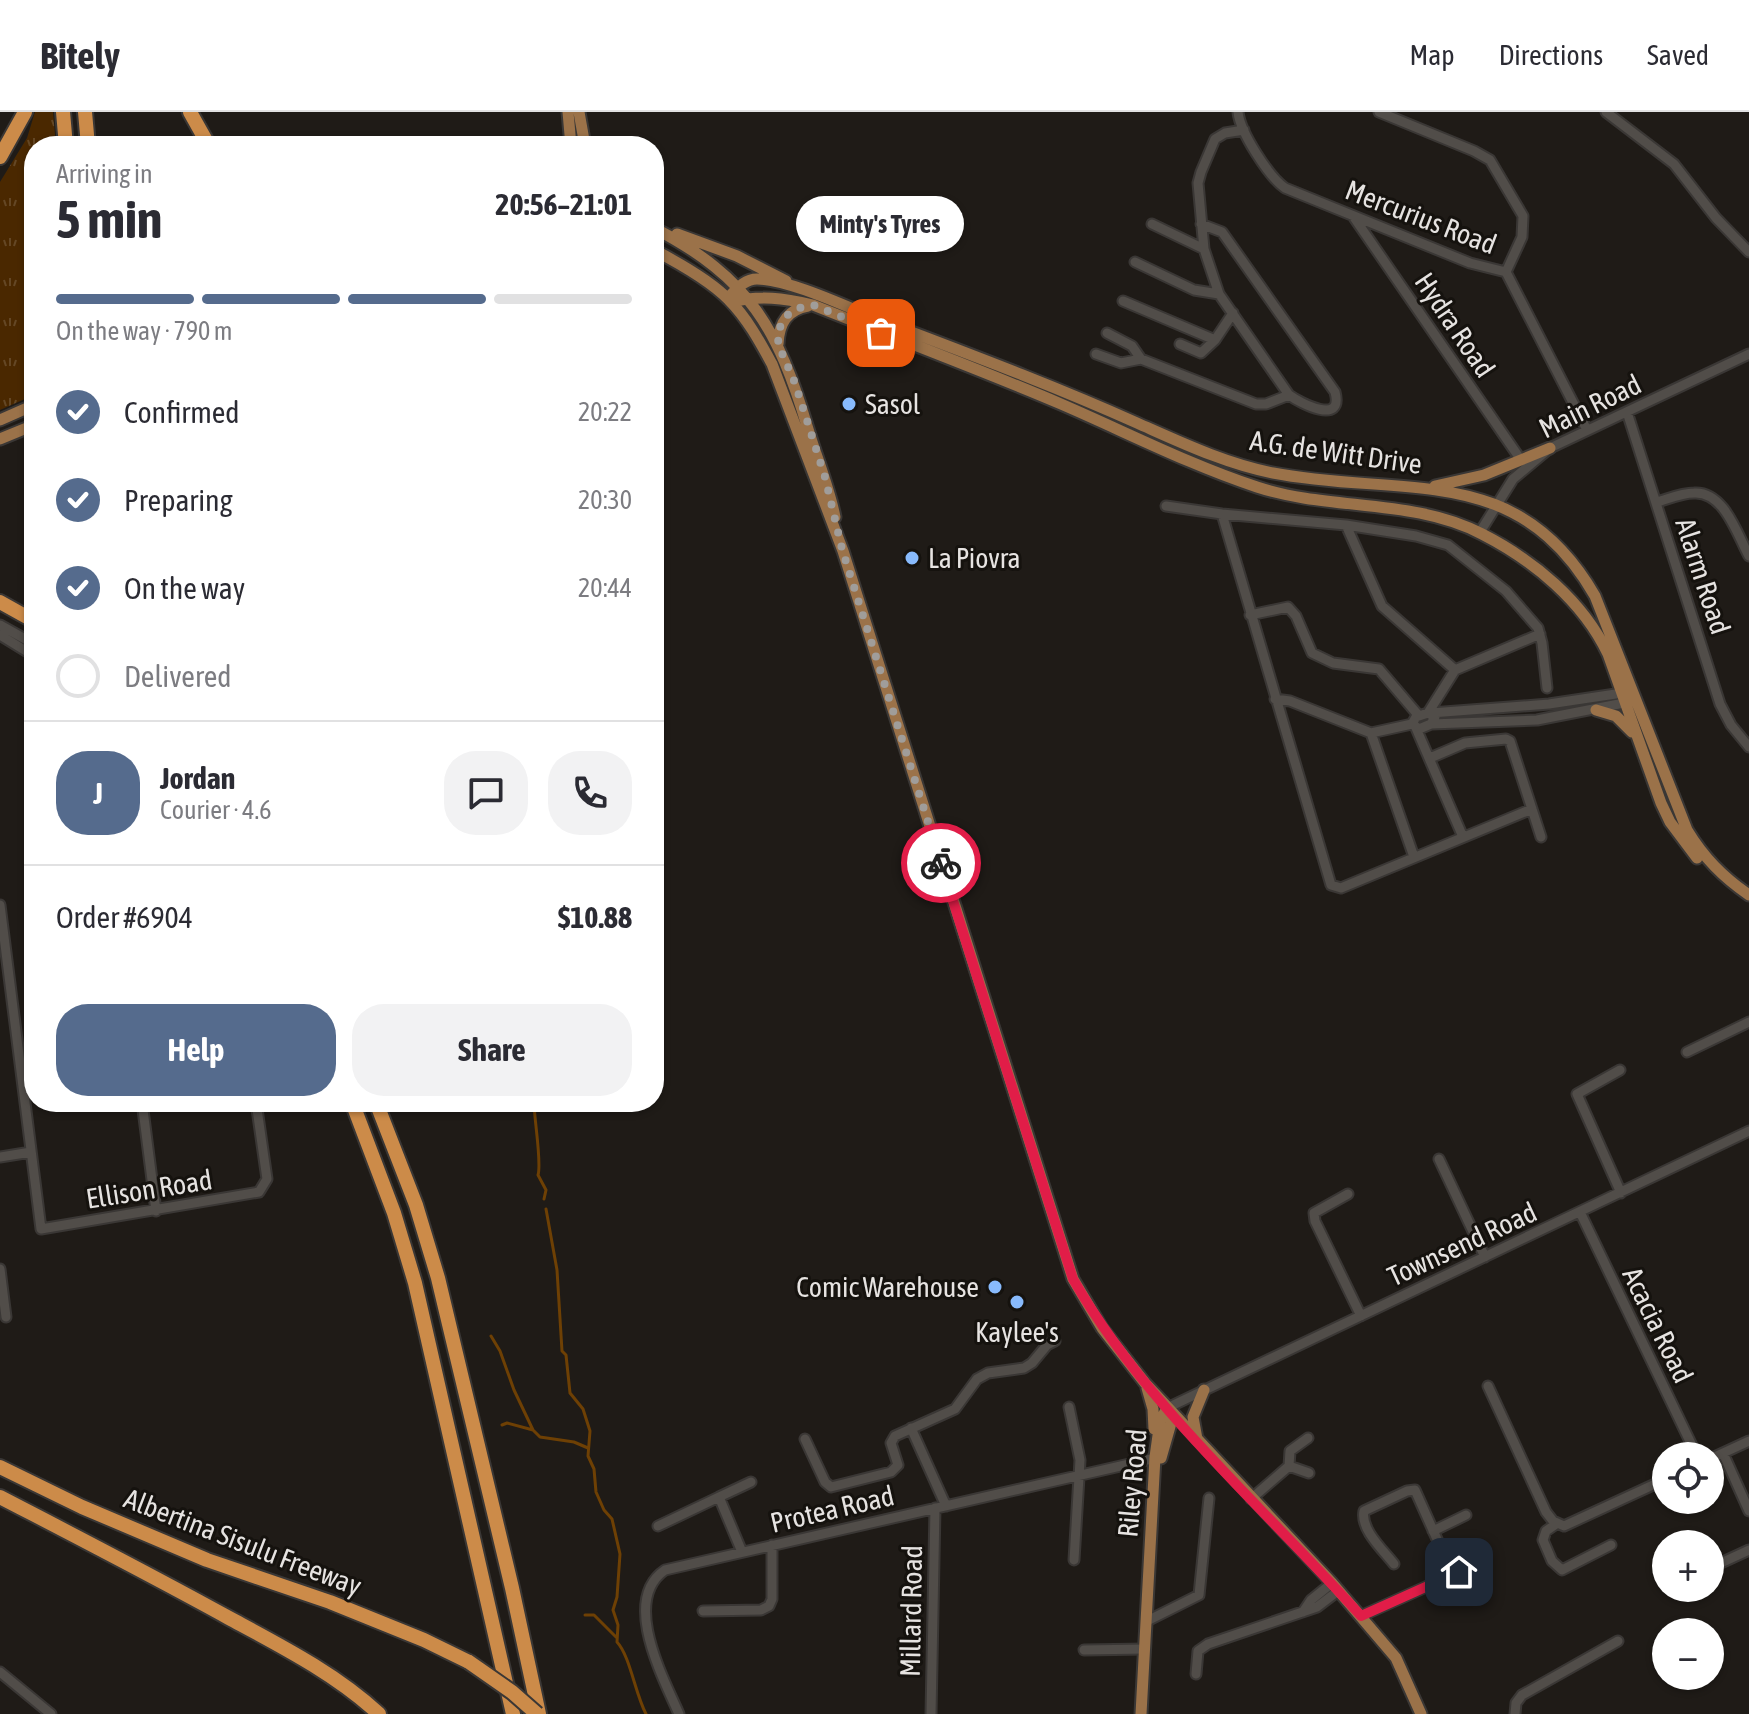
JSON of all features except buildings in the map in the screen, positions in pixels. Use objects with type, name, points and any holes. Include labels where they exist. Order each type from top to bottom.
[{"type":"highway","points":[[0,157],[25,112]]},
{"type":"highway","points":[[63,112],[65,136]]},
{"type":"highway","points":[[85,112],[87,136]]},
{"type":"highway","points":[[190,112],[203,136]]},
{"type":"highway","points":[[0,602],[24,615]]},
{"type":"highway","points":[[356,1112],[384,1184],[415,1283],[513,1714]]},
{"type":"highway","points":[[380,1112],[416,1205],[438,1278],[512,1588],[538,1714]]},
{"type":"highway","name":"Albertina Sisulu Freeway","points":[[0,1467],[179,1549],[330,1602],[424,1640],[469,1662],[538,1714]]},
{"type":"highway","name":"Albertina Sisulu Freeway","points":[[0,1497],[143,1570],[266,1638],[323,1671],[379,1714]]},
{"type":"main road","points":[[568,112],[570,136]]},
{"type":"main road","points":[[579,112],[583,136]]},
{"type":"main road","points":[[664,231],[745,260],[804,291]]},
{"type":"main road","points":[[664,233],[711,262],[739,286],[767,324],[795,383],[825,477],[842,549]]},
{"type":"main road","points":[[664,255],[729,300],[772,364],[842,549],[1073,1279],[1102,1328],[1145,1383],[1335,1587],[1396,1658],[1421,1714]]},
{"type":"main road","name":"A.G. de Witt Drive","points":[[739,286],[756,279],[804,291],[1159,448],[1258,487],[1290,495],[1427,515],[1480,532],[1541,572],[1576,606],[1603,645],[1629,697],[1692,839],[1719,872],[1749,895]]},
{"type":"main road","points":[[729,300],[739,286]]},
{"type":"main road","name":"A.G. de Witt Drive","points":[[729,300],[776,296],[813,305],[1061,390],[1163,435],[1244,466],[1273,473],[1477,497],[1528,519],[1575,564],[1601,609],[1661,803],[1681,837],[1719,880],[1749,902]]},
{"type":"main road","points":[[778,344],[779,329],[786,316],[799,308],[813,305]]},
{"type":"main road","points":[[0,420],[24,409]]},
{"type":"main road","points":[[0,439],[24,429]]},
{"type":"main road","points":[[1159,448],[1163,435]]},
{"type":"main road","points":[[1190,461],[1194,447]]},
{"type":"main road","points":[[1419,488],[1472,479],[1550,448]]},
{"type":"main road","points":[[1596,710],[1623,721],[1645,758]]},
{"type":"main road","points":[[1145,1383],[1153,1409],[1156,1442]]},
{"type":"main road","points":[[1197,1440],[1193,1417],[1199,1392]]},
{"type":"main road","name":"Riley Road","points":[[1158,1457],[1156,1442],[1160,1421],[1170,1412]]},
{"type":"main road","name":"Riley Road","points":[[1141,1714],[1158,1457],[1170,1412]]},
{"type":"street","name":"Mercurius Road","points":[[1238,112],[1244,130],[1276,182],[1285,188],[1470,263],[1506,272],[1587,430]]},
{"type":"street","points":[[1379,112],[1490,160],[1523,216],[1522,237],[1506,272]]},
{"type":"street","points":[[1606,112],[1674,164],[1716,218],[1749,252]]},
{"type":"street","points":[[1201,224],[1222,232],[1335,392],[1335,405],[1328,409],[1312,409],[1289,395],[1219,294],[1204,249],[1201,224],[1198,183],[1212,146],[1220,135],[1244,130]]},
{"type":"street","name":"Hydra Road","points":[[1352,215],[1521,460]]},
{"type":"street","points":[[1152,224],[1204,249]]},
{"type":"street","points":[[1374,246],[1390,230]]},
{"type":"street","points":[[1135,262],[1194,290],[1219,294]]},
{"type":"street","points":[[1123,301],[1215,340]]},
{"type":"street","points":[[1180,344],[1201,353],[1215,340],[1233,313]]},
{"type":"street","points":[[1107,333],[1132,346],[1141,359]]},
{"type":"street","points":[[1096,354],[1121,363],[1141,359],[1256,404],[1266,404],[1289,395]]},
{"type":"street","name":"Main Road","points":[[1480,532],[1520,472],[1550,448],[1749,354]]},
{"type":"street","name":"Alarm Road","points":[[1627,412],[1720,704],[1731,725],[1749,747]]},
{"type":"street","points":[[1657,502],[1695,493],[1706,494],[1718,501],[1749,556]]},
{"type":"street","points":[[1166,506],[1346,525],[1416,536],[1448,545],[1506,591],[1531,619],[1540,634],[1547,688]]},
{"type":"street","points":[[1222,514],[1331,885],[1341,888],[1532,809]]},
{"type":"street","points":[[1346,525],[1382,606],[1455,670]]},
{"type":"street","points":[[1250,615],[1288,607],[1296,616],[1312,653],[1333,663],[1379,669],[1423,720],[1430,758],[1463,837]]},
{"type":"street","points":[[0,625],[24,638]]},
{"type":"street","points":[[1423,720],[1455,670],[1540,634]]},
{"type":"street","points":[[0,635],[24,650]]},
{"type":"street","points":[[1275,699],[1290,701],[1371,733],[1474,709],[1629,697]]},
{"type":"street","points":[[1423,720],[1475,723],[1537,720],[1596,710],[1629,697]]},
{"type":"street","points":[[1474,709],[1475,723]]},
{"type":"street","points":[[1371,733],[1414,857]]},
{"type":"street","points":[[1430,758],[1473,741],[1510,741],[1541,837]]},
{"type":"street","points":[[0,905],[24,1096]]},
{"type":"street","points":[[1687,1052],[1749,1022]]},
{"type":"street","points":[[1620,1070],[1579,1090],[1577,1098],[1621,1193]]},
{"type":"street","points":[[0,1157],[31,1152],[26,1112]]},
{"type":"street","points":[[143,1112],[156,1211]]},
{"type":"street","name":"Ellison Road","points":[[31,1152],[41,1229],[253,1195],[262,1189],[267,1179],[257,1112]]},
{"type":"street","name":"Townsend Road","points":[[1170,1412],[1199,1392],[1748,1134]]},
{"type":"street","points":[[1439,1159],[1485,1257]]},
{"type":"street","points":[[1348,1194],[1314,1213],[1315,1221],[1361,1316]]},
{"type":"street","name":"Acacia Road","points":[[1580,1212],[1690,1442]]},
{"type":"street","points":[[0,1269],[6,1317]]},
{"type":"street","points":[[805,1439],[825,1482],[835,1487],[895,1470],[897,1460],[891,1443],[895,1436],[955,1409],[977,1379],[988,1373],[1024,1368],[1055,1341]]},
{"type":"street","points":[[1488,1386],[1546,1512],[1560,1525]]},
{"type":"street","points":[[1069,1407],[1080,1460],[1074,1560]]},
{"type":"street","points":[[911,1428],[940,1507]]},
{"type":"street","points":[[1251,1499],[1289,1466],[1290,1451],[1308,1438]]},
{"type":"street","points":[[1724,1453],[1749,1441]]},
{"type":"street","points":[[1724,1455],[1749,1511]]},
{"type":"street","name":"Protea Road","points":[[679,1714],[653,1655],[645,1613],[648,1591],[665,1570],[1158,1457]]},
{"type":"street","points":[[1289,1466],[1309,1473]]},
{"type":"street","points":[[658,1526],[751,1482]]},
{"type":"street","points":[[1611,1545],[1569,1568],[1560,1569],[1552,1561],[1543,1540],[1546,1531],[1652,1485]]},
{"type":"street","points":[[1361,1616],[1456,1574],[1415,1490],[1364,1511],[1363,1524],[1394,1564]]},
{"type":"street","points":[[719,1497],[742,1552]]},
{"type":"street","points":[[1147,1621],[1199,1595],[1209,1498]]},
{"type":"street","name":"Millard Road","points":[[931,1714],[940,1507]]},
{"type":"street","points":[[1433,1531],[1466,1515]]},
{"type":"street","points":[[703,1611],[761,1610],[769,1606],[772,1599],[772,1545]]},
{"type":"street","points":[[1724,1562],[1749,1550]]},
{"type":"street","points":[[1196,1674],[1198,1651],[1208,1644],[1303,1612],[1311,1600],[1335,1587]]},
{"type":"street","points":[[1515,1714],[1516,1703],[1522,1695],[1618,1641]]},
{"type":"street","points":[[1084,1650],[1145,1649]]},
{"type":"street","points":[[0,1672],[51,1714]]},
{"type":"green space","points":[[35,112],[53,112],[55,136],[28,136]]},
{"type":"green space","points":[[24,143],[24,399],[0,410],[0,182]]},
{"type":"waterway","points":[[535,1112],[538,1175],[546,1190],[544,1199]]},
{"type":"waterway","points":[[546,1209],[557,1270],[562,1351],[566,1355],[570,1393],[583,1409],[590,1431],[588,1456],[594,1469],[596,1492],[612,1519],[620,1554],[613,1610],[618,1625],[617,1642],[646,1714]]},
{"type":"waterway","points":[[491,1336],[533,1430],[540,1437],[574,1442],[588,1448]]},
{"type":"waterway","points":[[502,1425],[507,1423],[533,1430]]},
{"type":"waterway","points":[[585,1615],[594,1615],[616,1637]]},
{"type":"way so far","points":[[881,333],[813,305],[799,308],[786,316],[779,329],[778,344],[795,383],[825,477],[842,549],[941,863]]},
{"type":"place","name":"Minty's Tyres","points":[[881,333]]},
{"type":"place","name":"Sasol","points":[[849,404]]},
{"type":"place","name":"La Piovra","points":[[912,558]]},
{"type":"place","name":"Comic Warehouse","points":[[995,1287]]},
{"type":"place","name":"Kaylee's","points":[[1017,1302]]},
{"type":"route","points":[[941,863],[1073,1279],[1102,1328],[1173,1416],[1361,1616],[1459,1572]]}]
